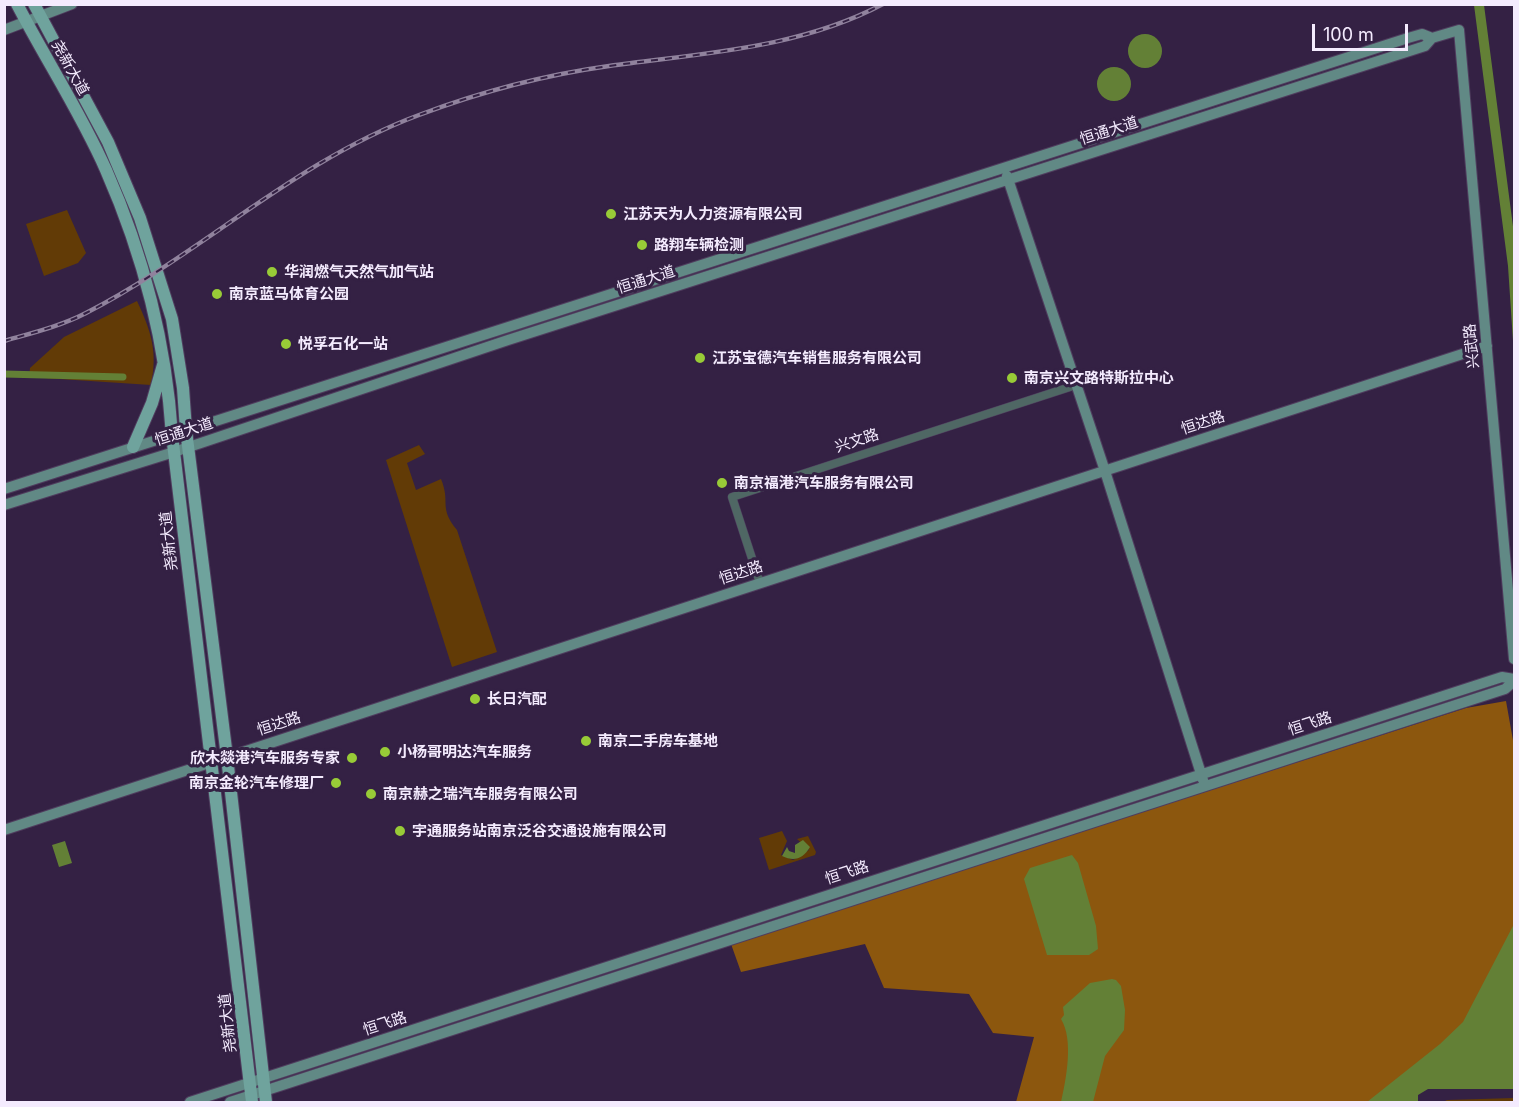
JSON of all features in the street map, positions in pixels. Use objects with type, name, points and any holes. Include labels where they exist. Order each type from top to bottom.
[{"type":"main road","name":"尧新大道","points":[[17,4],[112,185],[158,323],[165,358],[209,762],[251,1094]]},
{"type":"main road","points":[[4,30],[38,11],[58,4]]},
{"type":"main road","points":[[38,11],[72,4]]},
{"type":"main road","name":"尧新大道","points":[[38,11],[114,152],[140,218],[172,319],[183,388],[186,430],[227,757],[265,1097]]},
{"type":"main road","points":[[4,24],[26,19]]},
{"type":"main road","name":"恒通大道","points":[[4,505],[174,452],[497,344],[1425,46],[1432,38],[1460,30]]},
{"type":"main road","name":"兴武路","points":[[1460,30],[1515,659]]},
{"type":"main road","name":"恒通大道","points":[[4,489],[1408,38],[1422,34],[1432,38]]},
{"type":"main road","points":[[1004,167],[1105,471],[1204,786]]},
{"type":"main road","name":"恒达路","points":[[4,830],[1487,346]]},
{"type":"main road","points":[[133,447],[152,403],[165,358]]},
{"type":"main road","name":"恒飞路","points":[[230,1102],[251,1094],[264,1078],[1502,677],[1515,680]]},
{"type":"main road","name":"恒飞路","points":[[190,1102],[251,1094],[265,1097],[1204,786],[1506,689],[1515,680]]},
{"type":"street","name":"兴文路","points":[[760,583],[732,497],[1076,385]]},
{"type":"shaded area","points":[[1474,5],[1484,5],[1514,234],[1514,356],[1508,266]]},
{"type":"shaded area","points":[[1145,34],[1157,39],[1162,51],[1157,63],[1145,68],[1133,63],[1128,51],[1133,39]]},
{"type":"shaded area","points":[[1114,67],[1126,72],[1131,84],[1126,96],[1114,101],[1102,96],[1097,84],[1102,72]]},
{"type":"shaded area","points":[[67,210],[86,253],[78,263],[44,276],[26,224]]},
{"type":"shaded area","points":[[137,301],[152,342],[154,362],[151,385],[29,377],[30,368],[64,337]]},
{"type":"shaded area","points":[[419,445],[425,454],[407,463],[416,490],[441,479],[446,510],[457,530],[497,652],[452,667],[386,460]]},
{"type":"shaded area","points":[[1506,701],[1514,746],[1514,938],[1483,1005],[1442,1051],[1371,1102],[1016,1102],[1034,1037],[993,1033],[969,994],[884,988],[865,944],[741,972],[731,944],[1466,708]]},
{"type":"shaded area","points":[[782,831],[787,841],[781,855],[793,860],[809,850],[797,839],[808,836],[816,852],[815,855],[769,870],[759,838]]},
{"type":"shaded area","points":[[803,840],[810,847],[801,857],[790,859],[782,856],[787,847],[789,851],[795,853],[795,845]]},
{"type":"shaded area","points":[[65,841],[72,863],[59,867],[52,845]]},
{"type":"shaded area","points":[[1072,855],[1078,863],[1096,926],[1098,949],[1089,955],[1047,955],[1024,879],[1030,868]]},
{"type":"shaded area","points":[[1514,924],[1514,1089],[1428,1089],[1418,1095],[1418,1102],[1367,1102],[1440,1044],[1463,1022]]},
{"type":"shaded area","points":[[1112,979],[1121,986],[1125,1010],[1124,1030],[1105,1056],[1093,1102],[1061,1102],[1067,1072],[1068,1049],[1065,1028],[1061,1019],[1064,1015],[1063,1007],[1090,983]]},
{"type":"shaded area","points":[[1514,1098],[1514,1102],[1443,1102],[1447,1100]]},
{"type":"waterway","points":[[4,374],[123,377]]},
{"type":"railway","points":[[4,341],[86,313],[169,264],[289,182],[331,157],[374,134],[419,115],[489,92],[560,74],[714,53],[783,40],[851,19],[883,4]]},
{"type":"place","name":"江苏天为人力资源有限公司","points":[[611,214]]},
{"type":"place","name":"路翔车辆检测","points":[[642,245]]},
{"type":"place","name":"华润燃气天然气加气站","points":[[272,272]]},
{"type":"place","name":"南京蓝马体育公园","points":[[217,294]]},
{"type":"place","name":"悦孚石化一站","points":[[286,344]]},
{"type":"place","name":"江苏宝德汽车销售服务有限公司","points":[[700,358]]},
{"type":"place","name":"南京兴文路特斯拉中心","points":[[1012,378]]},
{"type":"place","name":"南京福港汽车服务有限公司","points":[[722,483]]},
{"type":"place","name":"长日汽配","points":[[475,699]]},
{"type":"place","name":"南京二手房车基地","points":[[586,741]]},
{"type":"place","name":"小杨哥明达汽车服务","points":[[385,752]]},
{"type":"place","name":"欣木燚港汽车服务专家","points":[[352,758]]},
{"type":"place","name":"南京金轮汽车修理厂","points":[[336,783]]},
{"type":"place","name":"南京赫之瑞汽车服务有限公司","points":[[371,794]]},
{"type":"place","name":"宇通服务站南京泛谷交通设施有限公司","points":[[400,831]]}]
